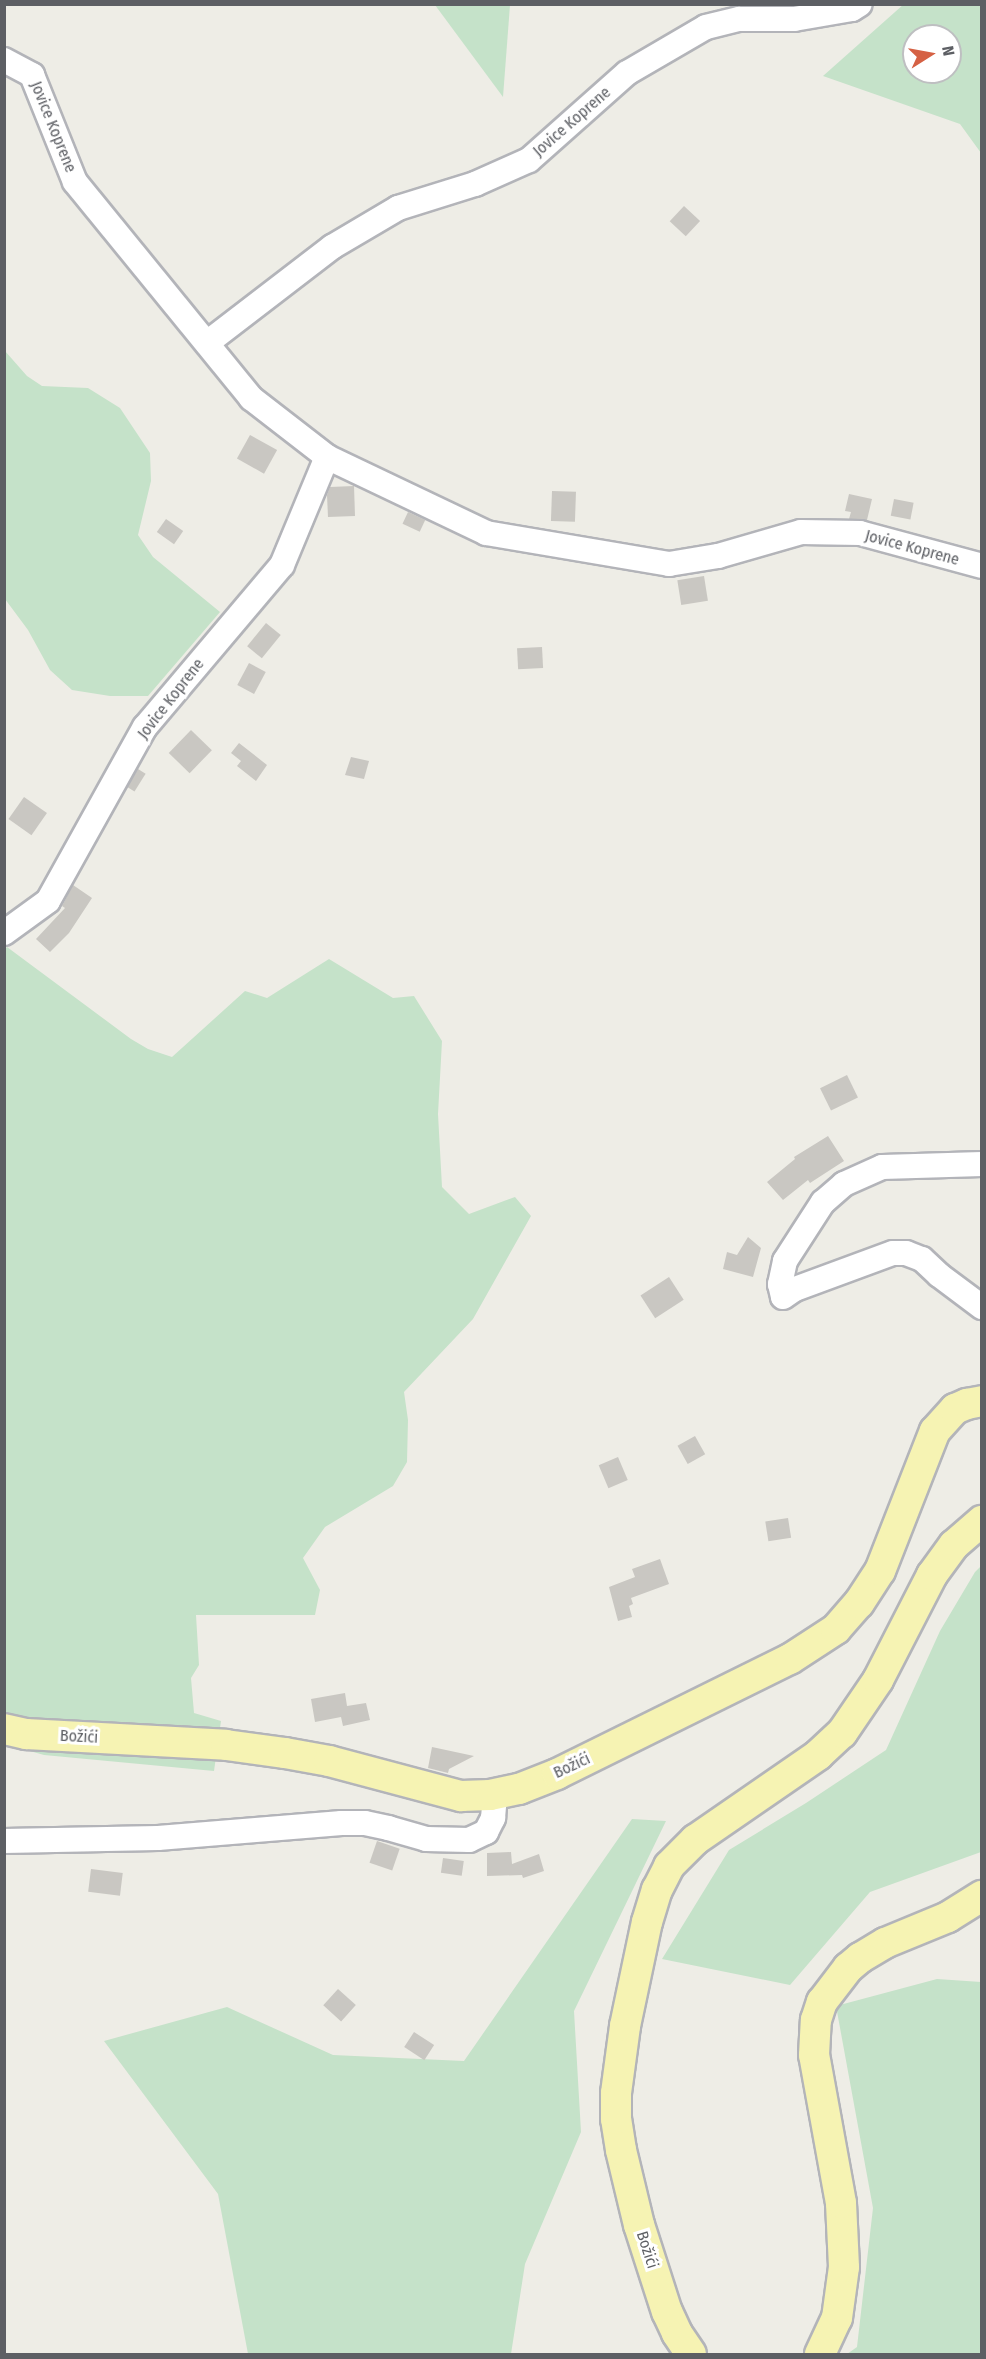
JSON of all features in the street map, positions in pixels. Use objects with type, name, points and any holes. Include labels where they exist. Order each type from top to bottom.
[{"type":"main road","name":"Božići","points":[[4,1729],[26,1734],[263,1750],[329,1761],[447,1793],[468,1796],[519,1789],[568,1769],[790,1659],[836,1629],[859,1603],[880,1571],[935,1431],[955,1409],[981,1401]]},
{"type":"main road","name":"Božići","points":[[691,2355],[676,2333],[667,2312],[639,2225],[621,2150],[616,2112],[616,2093],[626,2026],[647,1922],[657,1890],[669,1866],[695,1840],[818,1755],[842,1733],[878,1680],[932,1575],[954,1545],[981,1521]]},
{"type":"main road","points":[[820,2355],[837,2318],[844,2267],[841,2203],[813,2055],[816,2020],[822,2002],[848,1968],[860,1958],[885,1943],[948,1917],[981,1896]]},
{"type":"street","name":"Jovice Koprene","points":[[207,343],[332,247],[398,208],[475,184],[529,160],[627,73],[706,27],[739,19],[794,19],[852,9],[860,4]]},
{"type":"street","name":"Jovice Koprene","points":[[4,60],[32,75],[75,182],[251,398],[327,457],[486,533],[669,564],[718,556],[801,532],[860,533],[981,566]]},
{"type":"street","name":"Jovice Koprene","points":[[4,933],[48,901],[146,727],[282,565],[327,457]]},
{"type":"street","points":[[981,1164],[902,1164],[882,1167],[844,1184],[823,1202],[785,1261],[780,1284],[783,1297],[795,1289],[893,1253],[906,1253],[922,1259],[981,1307]]},
{"type":"street","points":[[4,1841],[158,1839],[341,1823],[373,1824],[426,1839],[469,1840],[486,1832],[494,1818],[495,1794]]},
{"type":"green space","points":[[904,4],[981,5],[981,153],[960,124],[823,76]]},
{"type":"green space","points":[[435,5],[510,5],[503,97]]},
{"type":"green space","points":[[5,351],[27,376],[42,386],[88,388],[120,408],[150,453],[151,481],[138,535],[153,557],[220,612],[148,696],[110,696],[72,690],[50,670],[28,630],[5,599]]},
{"type":"green space","points":[[7,947],[131,1039],[148,1049],[172,1057],[245,991],[267,998],[329,959],[393,998],[414,996],[442,1041],[438,1114],[442,1187],[469,1214],[515,1197],[531,1216],[473,1319],[404,1392],[408,1420],[407,1462],[393,1486],[325,1527],[303,1558],[320,1590],[315,1615],[196,1615],[199,1665],[191,1678],[194,1713],[221,1721],[214,1771],[44,1755],[5,1744],[5,949]]},
{"type":"green space","points":[[981,1566],[981,1852],[870,1892],[790,1985],[662,1959],[729,1850],[886,1750],[940,1631],[975,1572]]},
{"type":"green space","points":[[632,1819],[666,1821],[574,2011],[581,2132],[525,2264],[511,2354],[248,2354],[218,2194],[104,2041],[227,2007],[333,2055],[464,2061]]},
{"type":"green space","points":[[937,1979],[981,1982],[981,2354],[847,2354],[857,2347],[873,2208],[836,2006]]},
{"type":"building","points":[[684,206],[700,221],[686,236],[670,221]]},
{"type":"building","points":[[250,435],[277,450],[264,474],[237,459]]},
{"type":"building","points":[[354,486],[355,516],[328,517],[327,495],[330,487]]},
{"type":"building","points":[[552,491],[576,492],[575,522],[551,521]]},
{"type":"building","points":[[849,494],[872,499],[867,520],[849,519],[851,512],[845,511]]},
{"type":"building","points":[[894,499],[914,503],[910,520],[891,516]]},
{"type":"building","points":[[408,512],[425,520],[420,532],[403,524]]},
{"type":"building","points":[[166,519],[183,531],[174,544],[157,532]]},
{"type":"building","points":[[704,576],[708,601],[681,605],[677,580]]},
{"type":"building","points":[[266,623],[281,635],[262,658],[247,646]]},
{"type":"building","points":[[542,647],[543,668],[518,669],[517,648]]},
{"type":"building","points":[[249,663],[266,672],[254,694],[237,685]]},
{"type":"building","points":[[191,730],[212,750],[190,773],[169,753]]},
{"type":"building","points":[[239,743],[267,765],[256,781],[237,766],[241,761],[231,753]]},
{"type":"building","points":[[351,757],[369,761],[364,779],[345,775]]},
{"type":"building","points":[[138,769],[146,774],[135,792],[127,787]]},
{"type":"building","points":[[24,797],[47,813],[31,835],[9,819]]},
{"type":"building","points":[[73,885],[92,898],[69,933],[50,952],[36,939],[65,908],[62,906]]},
{"type":"building","points":[[847,1075],[858,1097],[831,1111],[820,1088]]},
{"type":"building","points":[[828,1136],[844,1161],[810,1183],[808,1180],[783,1200],[767,1182],[795,1159],[794,1157]]},
{"type":"building","points":[[748,1237],[761,1248],[753,1277],[723,1269],[727,1252],[737,1255]]},
{"type":"building","points":[[669,1277],[684,1300],[655,1318],[640,1296]]},
{"type":"building","points":[[695,1436],[705,1454],[688,1464],[678,1446]]},
{"type":"building","points":[[618,1457],[628,1480],[608,1488],[599,1465]]},
{"type":"building","points":[[788,1518],[791,1538],[768,1541],[765,1522]]},
{"type":"building","points":[[660,1559],[669,1584],[631,1598],[633,1604],[629,1606],[632,1617],[618,1621],[609,1587],[635,1577],[632,1569]]},
{"type":"building","points":[[345,1693],[347,1706],[366,1703],[370,1720],[343,1726],[341,1717],[315,1722],[311,1699]]},
{"type":"building","points":[[432,1747],[474,1756],[449,1769],[448,1773],[428,1768]]},
{"type":"building","points":[[377,1841],[400,1849],[392,1871],[370,1863]]},
{"type":"building","points":[[511,1852],[512,1864],[539,1854],[544,1871],[523,1878],[522,1875],[487,1876],[487,1853]]},
{"type":"building","points":[[443,1858],[464,1861],[462,1876],[441,1873]]},
{"type":"building","points":[[91,1869],[123,1873],[120,1896],[88,1892]]},
{"type":"building","points":[[338,1989],[356,2005],[341,2021],[323,2005]]},
{"type":"building","points":[[414,2032],[434,2045],[424,2060],[404,2047]]}]
